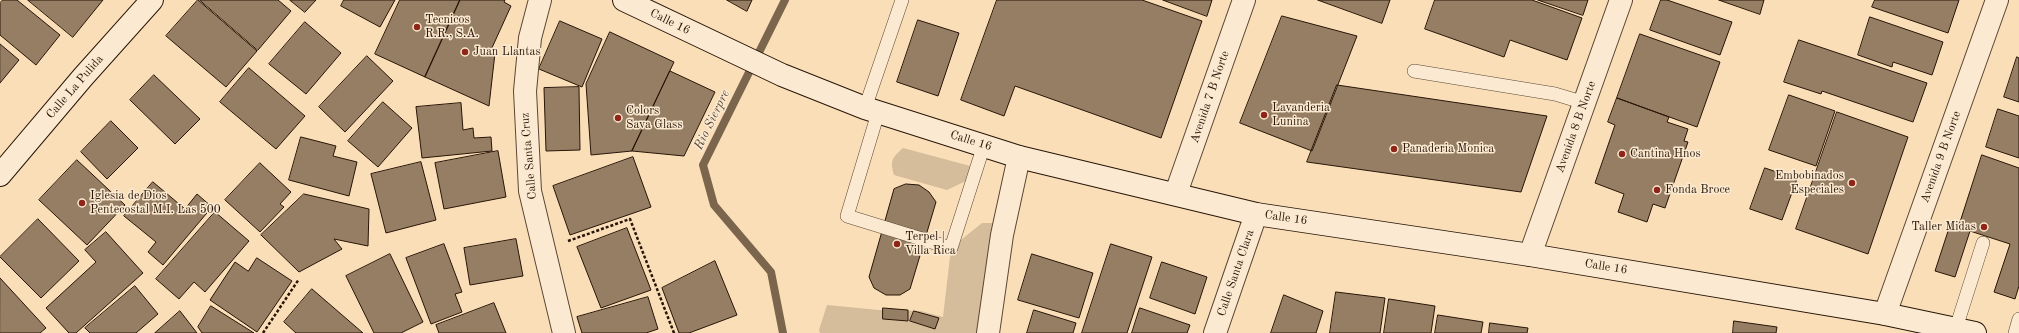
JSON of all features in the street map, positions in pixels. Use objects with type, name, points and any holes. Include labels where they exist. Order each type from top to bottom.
[{"type":"main road","name":"Calle La Pulida","points":[[0,175],[83,77],[152,0]]},
{"type":"main road","name":"Calle Santa Cruz","points":[[540,0],[530,38],[525,91],[530,191],[564,333]]},
{"type":"main road","name":"Calle 16","points":[[624,0],[782,74],[872,110],[1019,157],[1176,193],[1256,214],[1530,254],[1885,314],[1966,330]]},
{"type":"main road","name":"Avenida 7 B Norte","points":[[1176,193],[1244,0]]},
{"type":"main road","name":"Avenida 8 B Norte","points":[[1530,254],[1621,0]]},
{"type":"main road","name":"Avenida 9 B Norte","points":[[1885,314],[1997,0]]},
{"type":"main road","points":[[988,333],[1002,234],[1019,157]]},
{"type":"main road","name":"Calle Santa Clara","points":[[1215,333],[1256,214]]},
{"type":"lane","points":[[902,0],[872,110],[848,216],[951,248],[984,145]]},
{"type":"lane","points":[[1414,71],[1555,94],[1585,102]]},
{"type":"lane","points":[[1966,330],[1983,243]]},
{"type":"lane","points":[[2015,333],[2019,319]]},
{"type":"path","points":[[567,242],[630,219],[674,333],[672,333]]},
{"type":"path","points":[[263,333],[299,279]]},
{"type":"shaded area","points":[[903,148],[974,167],[970,179],[947,190],[894,175],[892,163],[894,157]]},
{"type":"shaded area","points":[[982,223],[994,223],[980,333],[820,333],[819,330],[827,305],[879,310],[921,311],[943,317],[950,257],[956,244]]},
{"type":"building","points":[[3,0],[17,0],[60,35],[36,65],[0,35],[0,3]]},
{"type":"building","points":[[28,0],[103,0],[73,37]]},
{"type":"building","points":[[198,0],[257,51],[226,87],[166,36]]},
{"type":"building","points":[[200,0],[278,0],[291,11],[258,50]]},
{"type":"building","points":[[290,0],[316,0],[305,12]]},
{"type":"building","points":[[344,0],[395,0],[380,27],[341,6]]},
{"type":"building","name":"Tecnicos R.R., S.A.","points":[[400,0],[460,0],[425,77],[375,54]]},
{"type":"building","name":"Juan Llantas","points":[[460,0],[505,0],[504,2],[511,6],[491,50],[495,53],[489,106],[425,77]]},
{"type":"building","points":[[727,0],[752,0],[747,11]]},
{"type":"building","points":[[997,0],[1142,0],[1202,21],[1161,138],[1015,86],[1004,116],[961,100]]},
{"type":"building","points":[[1163,0],[1212,0],[1207,16]]},
{"type":"building","points":[[1318,0],[1390,0],[1382,23]]},
{"type":"building","points":[[1435,0],[1532,0],[1582,18],[1567,60],[1510,40],[1504,57],[1425,29]]},
{"type":"building","points":[[1538,0],[1588,0],[1583,15]]},
{"type":"building","points":[[1661,0],[1667,0],[1732,22],[1720,55],[1650,30]]},
{"type":"building","points":[[1719,0],[1764,0],[1760,14]]},
{"type":"building","points":[[1875,0],[1959,0],[1948,33],[1872,7]]},
{"type":"building","points":[[1282,16],[1357,36],[1312,151],[1240,123]]},
{"type":"building","points":[[1870,17],[1943,42],[1932,75],[1893,62],[1892,67],[1858,55]]},
{"type":"building","points":[[918,20],[959,33],[938,96],[897,82]]},
{"type":"building","points":[[560,21],[602,39],[582,87],[539,69]]},
{"type":"building","points":[[305,22],[341,53],[306,94],[269,64]]},
{"type":"building","name":"Colors Sava Glass","points":[[610,32],[674,62],[632,151],[591,155],[586,84]]},
{"type":"building","points":[[1640,34],[1720,62],[1697,127],[1617,98]]},
{"type":"building","points":[[1799,40],[1927,83],[1913,122],[1822,91],[1821,94],[1784,82]]},
{"type":"building","points":[[0,44],[19,60],[0,83]]},
{"type":"building","points":[[367,56],[393,81],[345,132],[319,107]]},
{"type":"building","points":[[2017,57],[2019,58],[2019,102],[2004,97]]},
{"type":"building","points":[[249,68],[305,116],[276,149],[220,102]]},
{"type":"building","points":[[670,71],[715,92],[684,156],[632,151]]},
{"type":"building","points":[[154,75],[200,119],[175,144],[130,100]]},
{"type":"building","points":[[1337,85],[1547,116],[1521,192],[1307,162]]},
{"type":"building","points":[[579,87],[580,150],[546,151],[544,88]]},
{"type":"building","points":[[1789,95],[1835,111],[1816,166],[1769,150]]},
{"type":"building","points":[[1617,98],[1669,117],[1667,122],[1688,129],[1684,141],[1688,142],[1665,208],[1653,204],[1647,222],[1618,212],[1624,194],[1595,183],[1615,125],[1608,122]]},
{"type":"building","points":[[383,102],[412,128],[378,167],[348,141]]},
{"type":"building","points":[[461,103],[463,130],[473,128],[474,138],[491,137],[492,151],[422,158],[416,107]]},
{"type":"building","points":[[1998,109],[2019,116],[2019,158],[1986,147]]},
{"type":"building","name":"Embobinados Especiales","points":[[1837,112],[1908,137],[1868,254],[1796,229]]},
{"type":"building","points":[[111,121],[138,148],[107,179],[81,152]]},
{"type":"building","points":[[301,137],[336,146],[333,156],[357,162],[349,196],[289,180]]},
{"type":"building","points":[[498,151],[506,197],[444,209],[435,163]]},
{"type":"building","name":"Taller Midas","points":[[1982,155],[2019,168],[2019,286],[2015,299],[1994,292],[2010,244],[1970,231],[1955,277],[1935,271],[1951,222],[1959,224]]},
{"type":"building","points":[[633,157],[651,207],[570,235],[553,186]]},
{"type":"building","name":"Iglesia de Dios Pentecostal M.I. Las 500","points":[[77,160],[125,205],[87,245],[39,200]]},
{"type":"building","points":[[421,162],[436,220],[386,233],[371,174]]},
{"type":"building","points":[[260,163],[291,192],[280,204],[284,207],[260,232],[225,200]]},
{"type":"building","points":[[1765,168],[1797,179],[1782,220],[1750,209]]},
{"type":"building","points":[[153,182],[185,209],[197,194],[212,207],[163,265],[148,252],[156,242],[124,216]]},
{"type":"building","points":[[906,184],[919,185],[929,192],[936,202],[910,289],[900,295],[886,295],[874,288],[869,277],[894,189]]},
{"type":"building","points":[[304,194],[369,209],[368,246],[334,239],[342,249],[299,272],[261,235]]},
{"type":"building","points":[[215,212],[249,241],[205,292],[194,282],[179,299],[156,279]]},
{"type":"building","points":[[38,219],[79,261],[41,298],[0,257]]},
{"type":"building","points":[[627,228],[651,290],[601,308],[577,247]]},
{"type":"building","points":[[106,232],[143,273],[76,333],[69,333],[46,308],[96,262],[85,250]]},
{"type":"building","points":[[516,239],[523,276],[470,285],[464,248]]},
{"type":"building","points":[[444,244],[462,292],[455,294],[462,312],[431,324],[406,258]]},
{"type":"building","points":[[1111,244],[1152,257],[1127,333],[1082,333]]},
{"type":"building","points":[[390,254],[423,322],[401,333],[374,333],[346,276]]},
{"type":"building","points":[[1032,254],[1093,273],[1079,318],[1018,300]]},
{"type":"building","points":[[257,258],[292,281],[257,332],[210,300],[235,262],[248,271]]},
{"type":"building","points":[[715,261],[737,315],[689,333],[679,333],[662,288]]},
{"type":"building","points":[[1162,262],[1207,277],[1195,314],[1150,298]]},
{"type":"building","points":[[0,278],[46,328],[40,333],[0,333]]},
{"type":"building","points":[[135,286],[158,314],[136,333],[90,333],[85,328]]},
{"type":"building","points":[[312,289],[363,333],[296,333],[284,322]]},
{"type":"building","points":[[1336,292],[1385,298],[1380,333],[1330,333]]},
{"type":"building","points":[[1284,295],[1323,311],[1316,333],[1271,333]]},
{"type":"building","points":[[648,297],[658,329],[646,333],[582,333],[577,317]]},
{"type":"building","points":[[1389,299],[1435,306],[1431,333],[1384,333]]},
{"type":"building","points":[[494,303],[506,333],[439,333],[436,325]]},
{"type":"building","points":[[211,306],[254,333],[202,333],[198,327]]},
{"type":"building","points":[[883,308],[908,310],[908,321],[883,319]]},
{"type":"building","points":[[1140,308],[1190,325],[1187,333],[1132,333]]},
{"type":"building","points":[[1034,310],[1076,323],[1073,333],[1027,333]]},
{"type":"building","points":[[180,311],[197,333],[155,333]]},
{"type":"building","points":[[914,311],[939,318],[935,329],[910,321]]},
{"type":"building","points":[[1438,315],[1483,322],[1481,333],[1435,333]]},
{"type":"building","points":[[1734,321],[1777,327],[1776,333],[1733,333]]},
{"type":"building","points":[[1490,323],[1528,328],[1527,333],[1489,333]]},
{"type":"waterway","name":"Rio Sierpre","points":[[783,333],[771,272],[714,205],[703,165],[785,0]]},
{"type":"place","name":"Tecnicos R.R., S.A.","points":[[417,27]]},
{"type":"place","name":"Juan Llantas","points":[[465,52]]},
{"type":"place","name":"Lavanderia Lunina","points":[[1264,115]]},
{"type":"place","name":"Colors Sava Glass","points":[[618,118]]},
{"type":"place","name":"Panaderia Monica","points":[[1394,149]]},
{"type":"place","name":"Cantina Hnos","points":[[1622,154]]},
{"type":"place","name":"Embobinados Especiales","points":[[1852,183]]},
{"type":"place","name":"Fonda Broce","points":[[1657,190]]},
{"type":"place","name":"Iglesia de Dios Pentecostal M.I. Las 500","points":[[82,203]]},
{"type":"place","name":"Taller Midas","points":[[1984,227]]},
{"type":"place","name":"Terpel | Villa Rica","points":[[897,244]]}]
